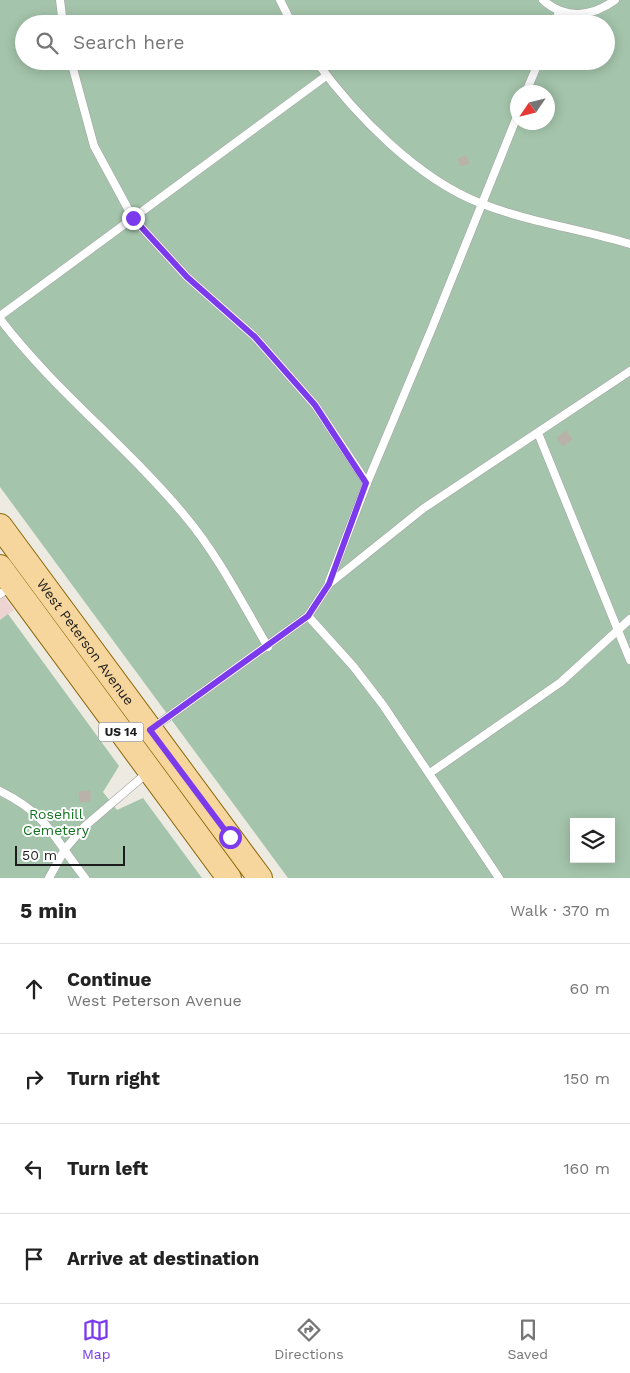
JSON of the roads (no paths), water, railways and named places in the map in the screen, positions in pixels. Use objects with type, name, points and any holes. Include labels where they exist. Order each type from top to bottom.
[{"type":"main road","name":"West Peterson Avenue","points":[[0,526],[150,730],[160,764],[229,878]]},
{"type":"main road","name":"West Peterson Avenue","points":[[4,582],[130,744],[160,764],[260,878]]},
{"type":"lane","points":[[60,0],[62,15]]},
{"type":"lane","points":[[280,0],[288,15]]},
{"type":"lane","points":[[543,0],[559,12],[580,15],[595,12],[615,0]]},
{"type":"lane","points":[[73,70],[94,146],[133,218],[187,277],[255,337],[315,405],[366,483]]},
{"type":"lane","points":[[322,70],[346,99],[409,159],[450,190],[481,204],[630,244]]},
{"type":"lane","points":[[529,85],[535,70]]},
{"type":"lane","points":[[268,648],[214,557],[186,517],[49,377],[0,318],[326,76]]},
{"type":"lane","points":[[130,744],[268,648],[308,616],[329,584],[366,483],[432,328],[511,130]]},
{"type":"lane","points":[[329,584],[424,508],[630,370]]},
{"type":"lane","points":[[538,433],[630,660]]},
{"type":"lane","points":[[308,616],[359,674],[430,773],[499,878]]},
{"type":"lane","points":[[430,773],[562,682],[630,619]]},
{"type":"lane","points":[[49,878],[65,849],[84,827],[120,794],[160,764]]},
{"type":"lane","points":[[0,791],[34,812],[47,825],[84,878]]},
{"type":"park label","name":"Rosehill Cemetery","points":[[56,822]]}]
